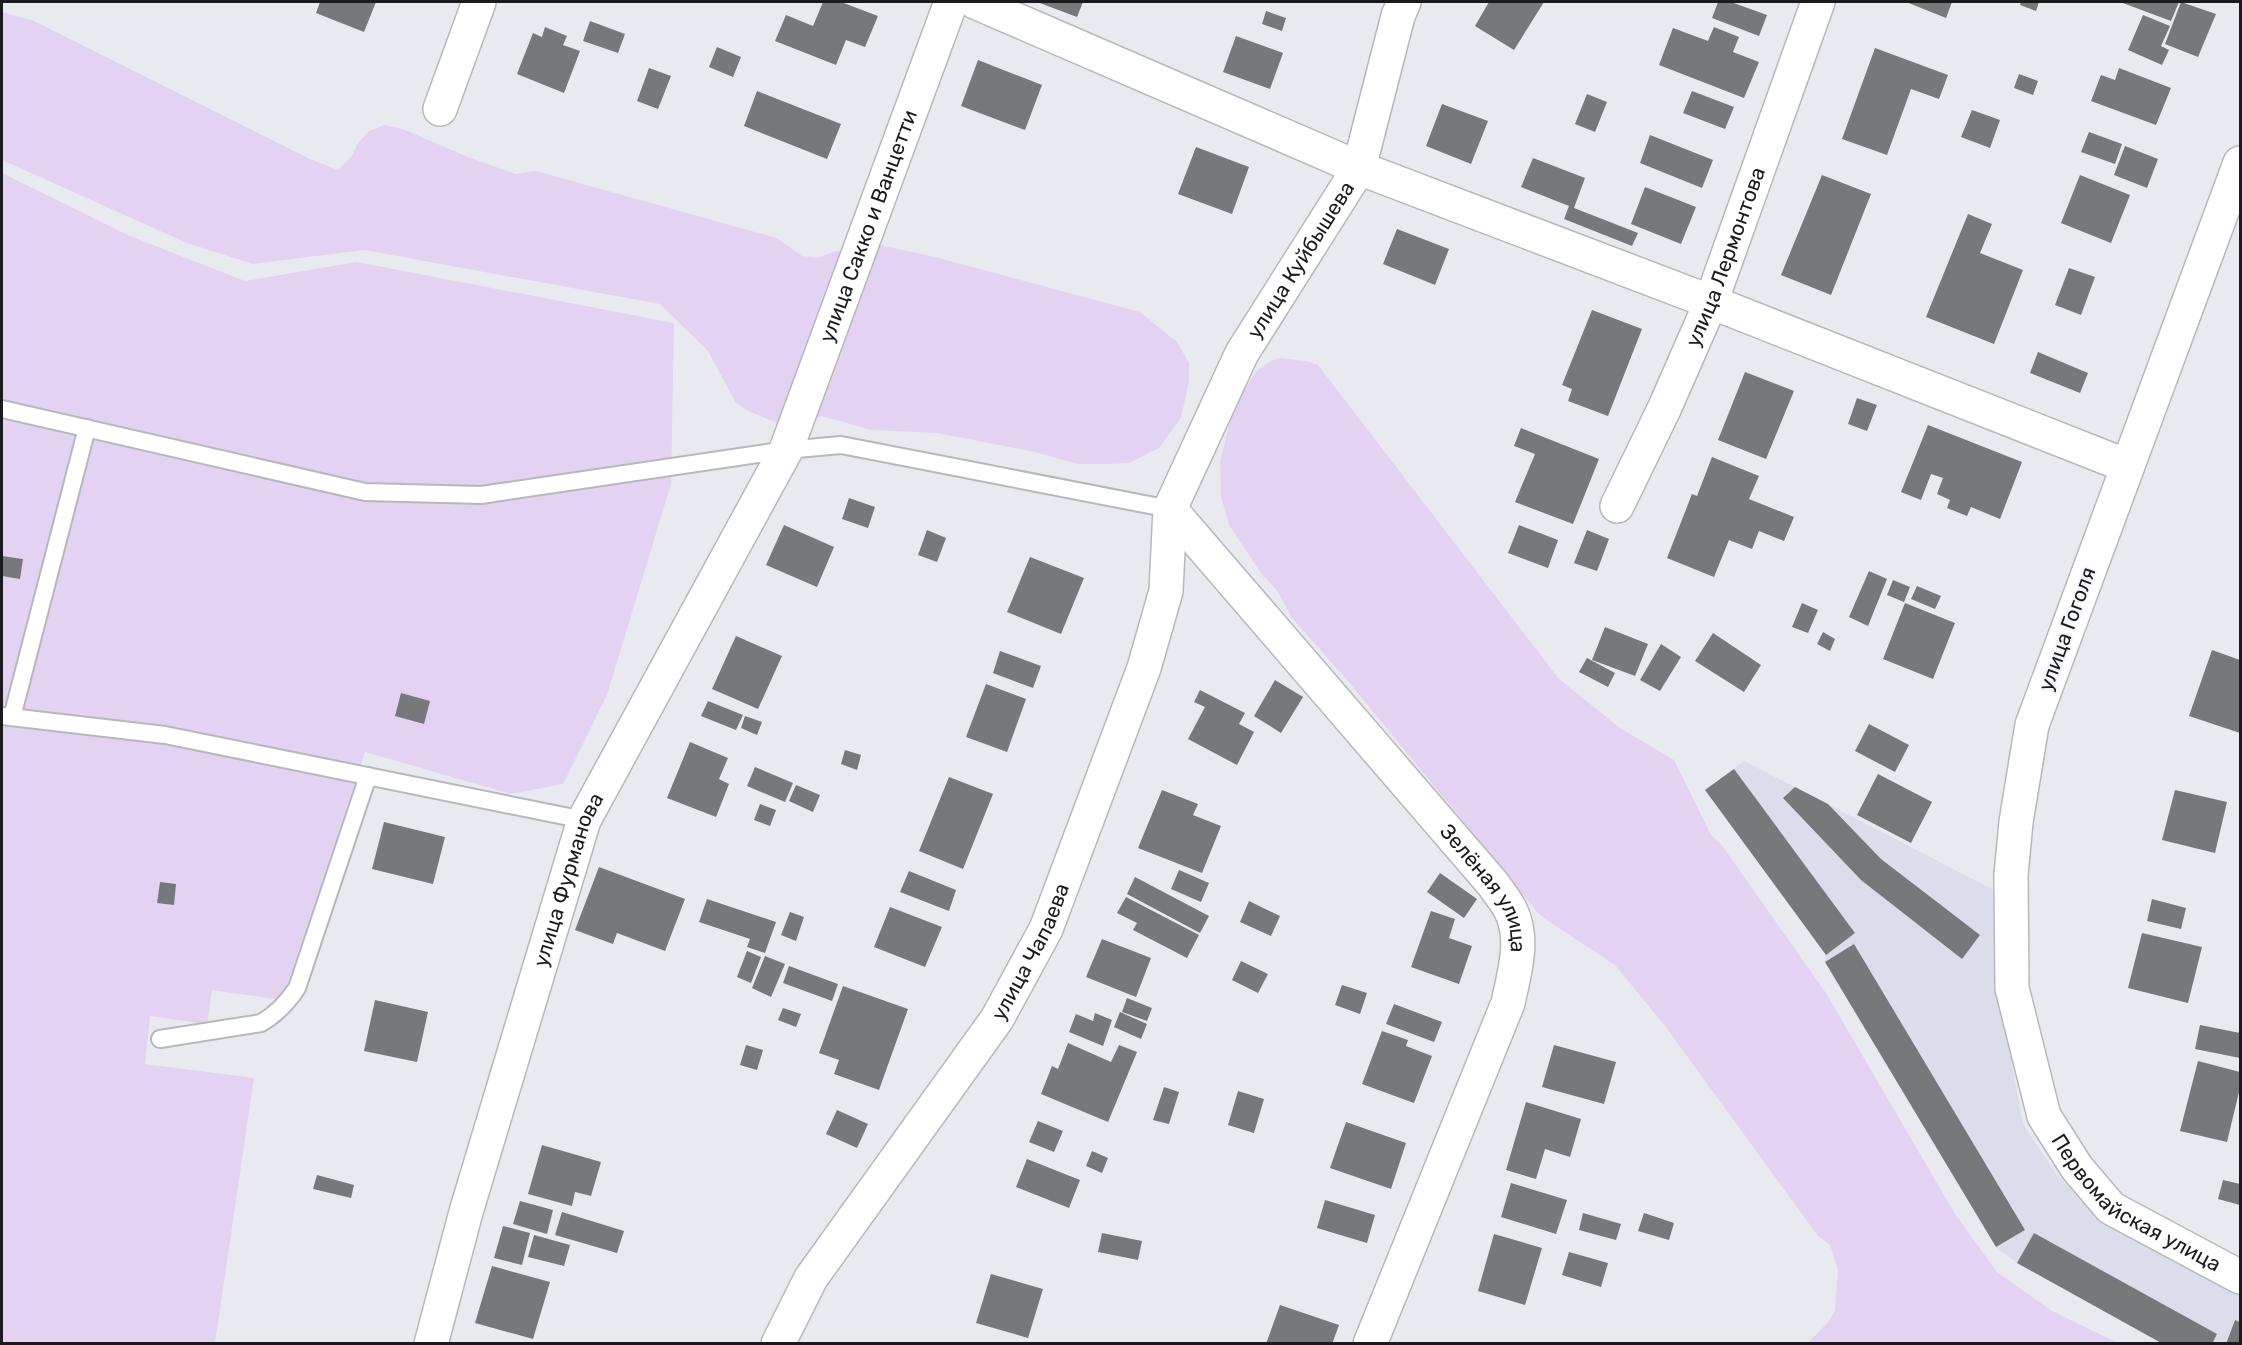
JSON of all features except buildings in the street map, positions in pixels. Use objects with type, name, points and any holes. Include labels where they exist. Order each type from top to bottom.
[{"type":"street","points":[[440,109],[479,2]]},
{"type":"street","name":"улица Сакко и Ванцетти","points":[[786,450],[951,2]]},
{"type":"street","points":[[975,2],[1359,168],[1711,302],[2127,466]]},
{"type":"street","name":"улица Куйбышева","points":[[1170,509],[1242,353],[1359,168],[1398,16],[1404,2]]},
{"type":"street","name":"улица Лермонтова","points":[[1617,506],[1711,302],[1818,2]]},
{"type":"street","name":"улица Гоголя","points":[[2044,1116],[2012,988],[2011,875],[2016,822],[2032,725],[2241,163]]},
{"type":"street","name":"улица Фурманова","points":[[431,1344],[466,1212],[584,820],[786,450]]},
{"type":"street","name":"улица Чапаева","points":[[778,1344],[811,1278],[997,1019],[1046,929],[1147,657],[1166,591],[1170,509]]},
{"type":"street","name":"Зелёная улица","points":[[1170,509],[1493,884],[1511,911],[1518,934],[1516,965],[1508,1003],[1370,1344]]},
{"type":"street","name":"Первомайская улица","points":[[2044,1116],[2077,1168],[2111,1208],[2241,1277]]},
{"type":"lane","points":[[2,409],[365,492],[481,495],[786,450],[841,445],[1170,509]]},
{"type":"lane","points":[[87,428],[7,717],[165,735],[584,820]]},
{"type":"lane","points":[[160,1039],[261,1023],[275,1015],[288,1002],[297,988],[368,776]]},
{"type":"shaded area","points":[[2,12],[34,21],[310,159],[338,170],[351,157],[358,143],[369,131],[384,125],[403,129],[468,157],[516,174],[536,171],[777,238],[802,256],[818,258],[833,252],[880,245],[935,257],[1140,312],[1177,342],[1189,363],[1189,381],[1181,418],[1159,448],[1129,463],[1111,464],[1077,464],[1035,452],[937,433],[871,430],[822,416],[807,421],[780,424],[750,412],[736,403],[708,351],[660,304],[364,250],[253,264],[187,243],[2,160]]},
{"type":"shaded area","points":[[2,173],[130,236],[245,281],[357,262],[674,323],[671,484],[607,695],[563,784],[511,794],[365,752],[282,1000],[212,990],[207,1024],[150,1016],[145,1064],[254,1078],[215,1343],[2,1343]]},
{"type":"shaded area","points":[[1278,358],[1307,361],[1318,365],[1559,679],[1620,728],[1674,760],[1711,835],[1721,844],[1826,993],[1955,1214],[1997,1272],[2052,1311],[2118,1343],[1808,1343],[1835,1311],[1838,1270],[1830,1245],[1818,1236],[1665,1026],[1615,965],[1538,913],[1348,681],[1292,618],[1278,592],[1261,573],[1229,525],[1221,496],[1220,462],[1231,417],[1235,405],[1256,372]]},
{"type":"shaded area","points":[[1744,761],[1998,892],[2002,1008],[2023,1124],[2057,1175],[2104,1224],[2240,1295],[2240,1343],[2163,1343],[2017,1263],[1996,1247],[1825,962],[1826,954],[1705,790]]}]
